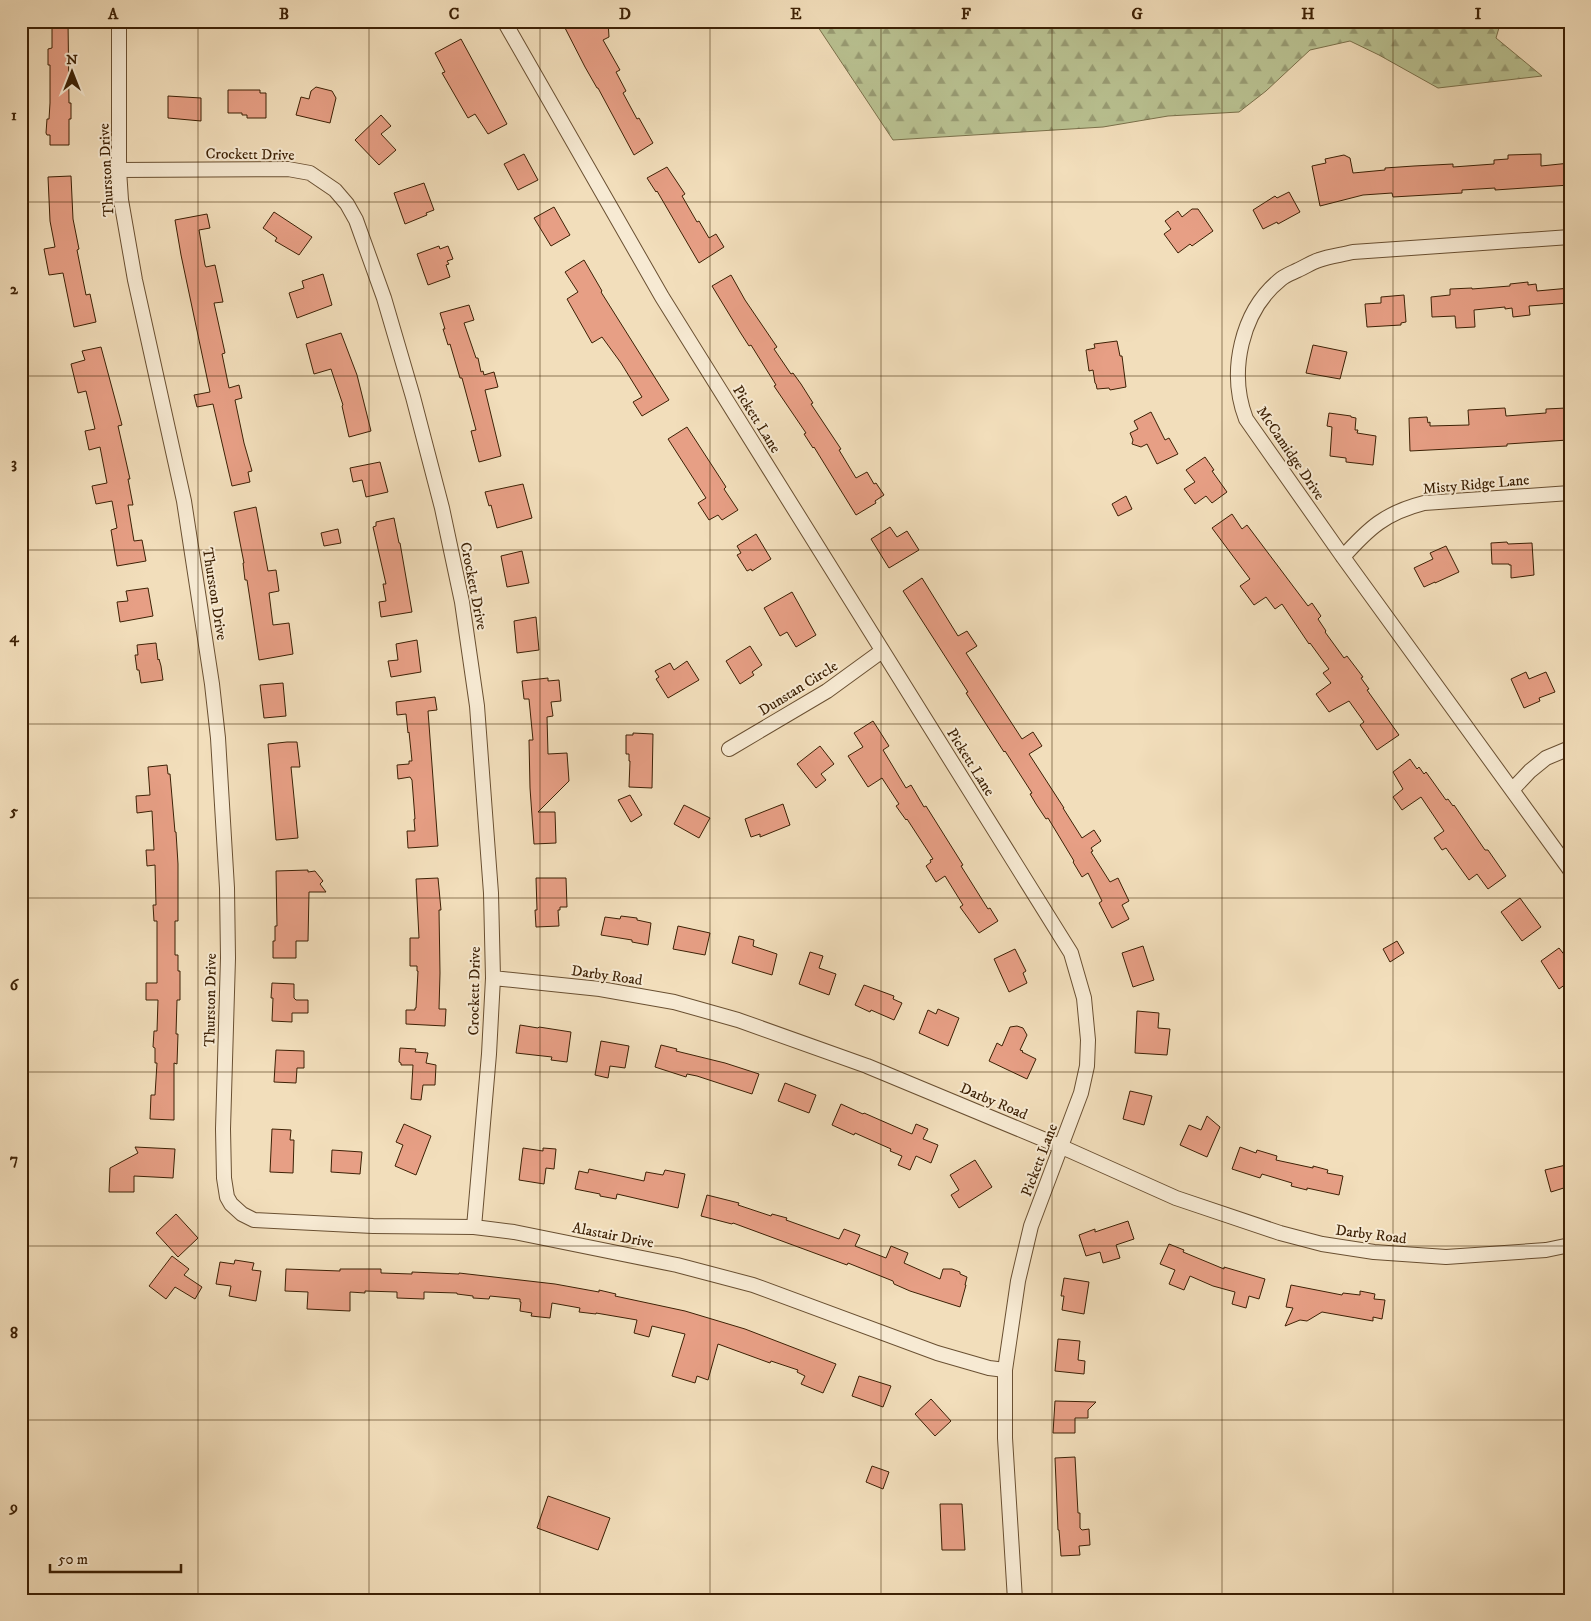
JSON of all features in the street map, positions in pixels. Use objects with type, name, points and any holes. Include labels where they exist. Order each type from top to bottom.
[{"type":"street","name":"Thurston Drive","points":[[119,21],[119,170],[121,200],[135,280],[184,501],[214,702],[227,888],[228,958],[223,1129],[224,1178]]},
{"type":"street","name":"Pickett Lane","points":[[504,21],[662,298],[1070,952],[1084,998],[1088,1040],[1087,1066],[1081,1093],[1031,1226],[1018,1281],[1005,1370],[1005,1438],[1014,1600]]},
{"type":"street","name":"Crockett Drive","points":[[119,170],[288,169],[310,173],[335,190],[347,204],[356,220],[384,298],[413,397],[442,508],[462,602],[477,706],[491,893],[493,978],[489,1054],[474,1227]]},
{"type":"street","name":"McCamidge Drive","points":[[1570,237],[1352,252],[1318,260],[1282,278],[1264,295],[1252,314],[1240,348],[1238,371],[1240,404],[1246,419],[1343,557],[1570,870]]},
{"type":"street","name":"Misty Ridge Lane","points":[[1343,557],[1366,532],[1384,519],[1405,508],[1424,503],[1570,493]]},
{"type":"street","name":"Dunstan Circle","points":[[729,749],[827,691],[882,651]]},
{"type":"street","points":[[1512,790],[1546,758],[1570,748]]},
{"type":"street","name":"Darby Road","points":[[493,978],[600,989],[674,1002],[738,1020],[867,1066],[1062,1147],[1176,1198],[1280,1233],[1322,1244],[1374,1252],[1446,1257],[1546,1250],[1570,1245]]},
{"type":"street","name":"Alastair Drive","points":[[224,1178],[227,1197],[231,1204],[242,1214],[254,1220],[373,1226],[474,1227],[514,1232],[668,1263],[753,1285],[937,1353],[989,1368],[1005,1370]]},
{"type":"green space","points":[[814,21],[1501,21],[1496,38],[1542,76],[1438,88],[1350,41],[1310,50],[1266,91],[1239,112],[1168,116],[1103,127],[893,140]]},
{"type":"building","points":[[52,21],[68,21],[69,103],[71,103],[69,145],[50,145],[50,135],[46,133],[50,103],[48,49],[52,48]]},
{"type":"building","points":[[574,21],[608,21],[609,37],[603,40],[620,70],[616,72],[626,91],[623,93],[653,143],[634,155],[564,26]]},
{"type":"building","points":[[461,39],[507,124],[488,134],[475,114],[468,118],[442,73],[445,72],[435,53]]},
{"type":"building","points":[[316,87],[332,91],[336,98],[330,123],[296,115],[301,97],[309,99],[311,91]]},
{"type":"building","points":[[228,90],[260,90],[260,93],[266,93],[266,118],[247,118],[247,115],[242,115],[242,113],[228,113]]},
{"type":"building","points":[[168,96],[201,98],[201,121],[168,118]]},
{"type":"building","points":[[381,115],[391,126],[381,134],[396,150],[379,165],[355,140]]},
{"type":"building","points":[[524,154],[538,180],[518,190],[504,164]]},
{"type":"building","points":[[1541,154],[1541,166],[1570,163],[1570,185],[1495,190],[1495,188],[1462,190],[1462,193],[1393,197],[1392,193],[1363,195],[1320,206],[1312,166],[1326,163],[1325,159],[1344,155],[1350,158],[1353,173],[1414,166],[1453,164],[1453,167],[1494,164],[1494,160],[1508,159],[1508,155]]},
{"type":"building","points":[[667,167],[685,194],[682,196],[697,222],[699,221],[709,238],[716,234],[724,247],[699,263],[657,191],[647,178]]},
{"type":"building","points":[[71,176],[73,219],[79,249],[77,250],[86,295],[90,294],[96,322],[74,327],[63,273],[49,275],[44,249],[55,247],[50,221],[48,177]]},
{"type":"building","points":[[424,183],[434,210],[405,224],[394,193]]},
{"type":"building","points":[[1289,192],[1300,212],[1278,224],[1277,222],[1263,229],[1253,210],[1275,196],[1277,198]]},
{"type":"building","points":[[554,207],[570,235],[551,246],[534,218]]},
{"type":"building","points":[[1192,209],[1198,209],[1213,231],[1192,246],[1190,244],[1178,253],[1164,234],[1171,229],[1165,221],[1178,211],[1182,217]]},
{"type":"building","points":[[274,212],[312,237],[299,255],[275,241],[277,238],[263,228]]},
{"type":"building","points":[[207,214],[210,228],[199,230],[205,265],[206,267],[215,265],[223,302],[214,303],[225,353],[222,354],[229,388],[239,385],[242,398],[235,400],[252,471],[248,472],[250,482],[232,486],[213,404],[197,407],[194,395],[210,392],[175,220]]},
{"type":"building","points":[[439,246],[440,249],[448,246],[453,259],[447,261],[449,264],[446,265],[450,277],[428,285],[417,254]]},
{"type":"building","points":[[584,260],[601,292],[669,400],[642,416],[633,402],[642,397],[621,363],[602,337],[592,343],[567,299],[578,292],[565,272]]},
{"type":"building","points":[[323,274],[332,305],[297,318],[289,293],[304,288],[302,281]]},
{"type":"building","points":[[731,275],[745,300],[777,347],[774,349],[813,403],[811,404],[841,449],[839,450],[856,478],[867,472],[874,484],[876,483],[884,495],[875,501],[876,503],[856,515],[804,434],[806,433],[774,386],[776,385],[751,345],[749,346],[712,286]]},
{"type":"building","points":[[1528,282],[1528,285],[1536,284],[1537,291],[1570,288],[1570,303],[1529,306],[1530,315],[1513,317],[1512,308],[1474,310],[1475,327],[1456,328],[1455,316],[1432,317],[1431,297],[1450,295],[1450,289],[1510,286],[1510,284]]},
{"type":"building","points":[[1404,295],[1406,322],[1401,323],[1401,325],[1367,327],[1365,304],[1381,303],[1381,297]]},
{"type":"building","points":[[469,305],[474,320],[464,323],[476,358],[478,358],[481,372],[483,371],[484,375],[494,372],[498,387],[485,390],[501,456],[479,462],[471,431],[476,430],[462,378],[460,378],[450,344],[448,345],[440,313]]},
{"type":"building","points":[[341,333],[357,375],[371,431],[349,437],[343,405],[331,369],[314,374],[306,344]]},
{"type":"building","points":[[1117,341],[1120,356],[1122,356],[1126,387],[1110,390],[1109,388],[1097,389],[1093,370],[1089,371],[1086,350],[1095,348],[1094,344]]},
{"type":"building","points":[[1313,345],[1347,352],[1340,379],[1306,373]]},
{"type":"building","points":[[101,347],[122,425],[118,426],[130,479],[128,479],[133,505],[128,505],[134,541],[142,540],[146,561],[117,566],[111,530],[117,528],[112,501],[96,504],[92,486],[107,483],[100,447],[89,450],[85,431],[95,429],[86,391],[78,393],[71,364],[85,360],[82,351]]},
{"type":"building","points":[[1505,408],[1506,416],[1546,413],[1546,409],[1566,408],[1568,440],[1507,444],[1507,446],[1410,451],[1409,418],[1427,417],[1430,426],[1469,425],[1468,410]]},
{"type":"building","points":[[1151,412],[1165,440],[1169,438],[1178,454],[1157,464],[1147,444],[1141,447],[1132,444],[1133,440],[1130,433],[1138,429],[1134,421]]},
{"type":"building","points":[[1329,413],[1356,418],[1355,430],[1358,430],[1357,433],[1376,436],[1373,465],[1346,462],[1346,458],[1330,456],[1332,427],[1327,426]]},
{"type":"building","points":[[687,427],[726,487],[724,489],[738,510],[722,520],[718,515],[709,520],[698,503],[706,498],[668,439]]},
{"type":"building","points":[[1205,457],[1214,470],[1212,471],[1227,492],[1212,503],[1206,496],[1195,504],[1184,489],[1195,482],[1186,470]]},
{"type":"building","points":[[380,462],[388,492],[366,497],[362,480],[353,482],[350,468]]},
{"type":"building","points":[[523,484],[532,518],[497,528],[491,505],[489,506],[485,492]]},
{"type":"building","points":[[1126,496],[1132,509],[1118,516],[1112,504]]},
{"type":"building","points":[[256,507],[268,571],[276,570],[279,591],[269,593],[273,625],[289,623],[293,654],[259,660],[234,512]]},
{"type":"building","points":[[1232,514],[1242,529],[1247,525],[1308,606],[1312,603],[1321,616],[1318,619],[1325,632],[1344,658],[1347,656],[1363,677],[1361,678],[1369,689],[1367,690],[1399,735],[1377,750],[1360,725],[1364,722],[1349,701],[1329,712],[1316,694],[1331,683],[1323,673],[1329,669],[1309,644],[1282,604],[1275,609],[1266,597],[1254,605],[1240,586],[1250,579],[1212,528]]},
{"type":"building","points":[[394,518],[412,612],[381,617],[379,602],[386,601],[383,584],[386,584],[373,527],[376,526],[376,522]]},
{"type":"building","points":[[890,527],[897,537],[907,531],[919,550],[889,568],[871,539]]},
{"type":"building","points":[[338,529],[341,543],[324,546],[321,533]]},
{"type":"building","points":[[756,534],[771,559],[752,571],[751,569],[747,571],[737,555],[741,553],[737,546]]},
{"type":"building","points":[[1507,542],[1508,544],[1532,543],[1534,575],[1511,578],[1511,565],[1492,564],[1491,543]]},
{"type":"building","points":[[1446,546],[1459,572],[1424,587],[1414,568],[1433,559],[1430,553]]},
{"type":"building","points":[[522,551],[529,583],[507,587],[501,556]]},
{"type":"building","points":[[922,578],[958,636],[967,631],[977,646],[966,653],[1022,739],[1033,732],[1042,746],[1029,754],[1082,838],[1094,830],[1101,841],[1091,848],[1093,851],[1091,852],[1110,882],[1118,878],[1129,901],[1122,905],[1129,919],[1112,928],[1099,903],[1102,901],[1088,873],[1082,877],[1048,818],[1046,819],[1036,804],[1030,794],[1032,793],[966,693],[968,692],[903,591]]},
{"type":"building","points":[[148,588],[153,616],[120,622],[117,602],[128,601],[126,591]]},
{"type":"building","points":[[792,592],[816,635],[796,647],[787,632],[780,636],[764,608]]},
{"type":"building","points":[[536,617],[539,650],[517,653],[514,621]]},
{"type":"building","points":[[417,640],[421,672],[391,677],[388,661],[398,660],[396,644]]},
{"type":"building","points":[[156,643],[163,680],[141,683],[135,655],[138,655],[137,645]]},
{"type":"building","points":[[750,646],[762,665],[752,672],[754,675],[740,684],[726,661]]},
{"type":"building","points":[[687,661],[699,680],[668,698],[656,679],[659,677],[655,671],[670,663],[674,670]]},
{"type":"building","points":[[1526,672],[1529,679],[1546,672],[1555,692],[1539,698],[1540,701],[1524,708],[1511,679]]},
{"type":"building","points":[[548,678],[548,681],[559,680],[561,701],[551,702],[553,716],[547,717],[548,754],[567,753],[569,781],[538,812],[555,812],[556,843],[534,844],[529,740],[533,740],[529,699],[524,699],[522,681]]},
{"type":"building","points":[[283,683],[286,716],[264,718],[260,685]]},
{"type":"building","points":[[435,697],[437,710],[428,711],[438,846],[408,848],[407,831],[415,831],[412,780],[410,777],[398,779],[397,765],[409,764],[409,761],[412,761],[406,714],[397,715],[396,702]]},
{"type":"building","points":[[873,721],[889,746],[883,750],[906,788],[911,785],[924,807],[926,806],[963,865],[961,866],[988,909],[990,908],[998,921],[979,933],[960,907],[963,905],[945,876],[936,882],[926,866],[933,859],[907,819],[896,806],[899,804],[882,778],[868,787],[848,756],[863,747],[854,733]]},
{"type":"building","points":[[633,733],[653,734],[652,788],[629,787],[630,761],[629,754],[626,754],[626,735],[633,735]]},
{"type":"building","points":[[297,742],[300,767],[291,767],[298,838],[276,840],[268,744]]},
{"type":"building","points":[[820,746],[834,764],[821,774],[826,780],[816,788],[797,764]]},
{"type":"building","points":[[1410,759],[1417,769],[1419,767],[1424,774],[1426,772],[1446,800],[1448,799],[1454,805],[1485,850],[1488,850],[1506,876],[1488,889],[1477,874],[1469,880],[1446,848],[1442,850],[1434,838],[1444,831],[1421,797],[1402,810],[1393,797],[1403,789],[1393,772]]},
{"type":"building","points":[[167,765],[168,774],[170,774],[178,864],[178,921],[175,921],[175,955],[178,955],[178,971],[180,971],[180,1000],[177,1000],[176,1034],[178,1034],[177,1064],[174,1063],[174,1120],[150,1119],[151,1095],[155,1095],[157,1063],[155,1063],[155,1048],[153,1047],[154,1031],[157,1031],[158,1000],[146,1000],[146,983],[157,983],[157,921],[154,921],[153,905],[156,905],[155,865],[147,866],[146,850],[154,850],[152,811],[137,813],[136,796],[150,795],[148,767]]},
{"type":"building","points":[[630,795],[642,815],[631,822],[618,800]]},
{"type":"building","points":[[783,804],[790,825],[760,837],[760,834],[751,837],[745,819]]},
{"type":"building","points":[[684,805],[710,818],[699,838],[674,824]]},
{"type":"building","points":[[308,870],[308,872],[315,871],[323,881],[320,884],[326,892],[309,892],[308,941],[296,941],[296,958],[273,958],[273,941],[275,941],[275,926],[277,926],[276,871]]},
{"type":"building","points":[[438,878],[441,910],[439,910],[439,1009],[446,1009],[445,1026],[406,1024],[406,1010],[415,1010],[416,1008],[418,971],[417,966],[410,966],[410,938],[419,938],[416,879]]},
{"type":"building","points":[[536,878],[566,878],[567,907],[560,907],[560,910],[558,910],[559,926],[536,927]]},
{"type":"building","points":[[1520,898],[1541,927],[1522,941],[1501,912]]},
{"type":"building","points":[[621,916],[637,918],[637,920],[651,923],[648,945],[632,942],[632,940],[601,935],[605,917],[620,919]]},
{"type":"building","points":[[678,926],[710,933],[705,955],[673,949]]},
{"type":"building","points":[[739,936],[754,940],[753,946],[777,954],[772,975],[732,963]]},
{"type":"building","points":[[1397,941],[1404,953],[1390,962],[1383,949]]},
{"type":"building","points":[[1143,946],[1154,980],[1133,987],[1122,953]]},
{"type":"building","points":[[1559,948],[1570,962],[1570,981],[1559,989],[1541,961]]},
{"type":"building","points":[[1015,949],[1026,971],[1023,973],[1027,983],[1009,992],[994,959]]},
{"type":"building","points":[[810,952],[823,956],[819,968],[836,974],[829,995],[799,984]]},
{"type":"building","points":[[272,983],[294,984],[294,998],[296,1000],[308,1000],[308,1013],[292,1013],[292,1022],[272,1021]]},
{"type":"building","points":[[864,985],[894,996],[893,999],[902,1003],[894,1020],[855,1005]]},
{"type":"building","points":[[938,1009],[959,1018],[948,1046],[919,1033],[928,1010],[936,1014]]},
{"type":"building","points":[[1137,1011],[1159,1013],[1158,1028],[1170,1029],[1167,1055],[1135,1053]]},
{"type":"building","points":[[520,1025],[571,1032],[567,1062],[551,1060],[552,1057],[516,1053]]},
{"type":"building","points":[[1017,1026],[1023,1028],[1027,1035],[1020,1050],[1036,1059],[1027,1079],[989,1061],[997,1043],[1002,1046],[1010,1027]]},
{"type":"building","points":[[601,1041],[629,1046],[625,1068],[610,1066],[608,1078],[595,1075]]},
{"type":"building","points":[[661,1045],[759,1074],[752,1094],[697,1076],[687,1074],[686,1077],[655,1067]]},
{"type":"building","points":[[400,1048],[416,1049],[415,1052],[428,1053],[426,1063],[436,1065],[435,1085],[423,1085],[421,1100],[411,1099],[413,1065],[401,1065],[399,1062]]},
{"type":"building","points":[[276,1050],[304,1051],[304,1068],[297,1068],[296,1083],[274,1082]]},
{"type":"building","points":[[785,1083],[816,1095],[809,1113],[778,1101]]},
{"type":"building","points":[[1130,1091],[1152,1096],[1144,1125],[1123,1119]]},
{"type":"building","points":[[841,1104],[912,1134],[916,1124],[928,1129],[923,1139],[938,1145],[931,1163],[916,1156],[910,1170],[898,1165],[902,1156],[890,1151],[891,1149],[832,1125]]},
{"type":"building","points":[[1207,1116],[1220,1127],[1207,1157],[1180,1145],[1189,1125],[1201,1130]]},
{"type":"building","points":[[404,1124],[431,1136],[416,1175],[395,1166],[403,1145],[396,1142]]},
{"type":"building","points":[[272,1129],[291,1130],[290,1140],[294,1140],[293,1173],[270,1172]]},
{"type":"building","points":[[135,1147],[175,1149],[173,1178],[134,1176],[134,1192],[109,1192],[110,1168],[138,1153]]},
{"type":"building","points":[[1240,1147],[1256,1153],[1257,1150],[1277,1156],[1276,1160],[1313,1168],[1313,1166],[1328,1170],[1327,1173],[1343,1176],[1339,1195],[1307,1188],[1307,1190],[1291,1186],[1292,1183],[1262,1174],[1260,1178],[1232,1169]]},
{"type":"building","points":[[523,1148],[543,1151],[543,1148],[556,1149],[554,1169],[546,1168],[544,1184],[519,1180]]},
{"type":"building","points":[[332,1150],[362,1152],[360,1174],[331,1172]]},
{"type":"building","points":[[975,1160],[992,1187],[959,1208],[951,1195],[959,1190],[950,1175]]},
{"type":"building","points":[[1570,1164],[1570,1186],[1551,1192],[1545,1170]]},
{"type":"building","points":[[589,1169],[644,1181],[646,1172],[663,1175],[665,1170],[685,1174],[678,1208],[617,1194],[616,1199],[575,1189],[579,1171],[588,1173]]},
{"type":"building","points":[[707,1195],[739,1203],[738,1205],[771,1216],[772,1214],[787,1218],[786,1220],[839,1239],[844,1229],[860,1235],[855,1246],[886,1258],[891,1246],[908,1253],[904,1263],[940,1279],[943,1269],[952,1269],[960,1272],[960,1274],[967,1277],[960,1307],[910,1291],[894,1284],[893,1281],[848,1263],[847,1265],[733,1223],[701,1216]]},
{"type":"building","points":[[176,1214],[198,1238],[178,1257],[156,1233]]},
{"type":"building","points":[[1128,1221],[1134,1239],[1116,1245],[1120,1258],[1103,1263],[1100,1252],[1086,1256],[1079,1235],[1095,1229],[1095,1232]]},
{"type":"building","points":[[1169,1244],[1224,1269],[1224,1267],[1265,1279],[1259,1299],[1249,1296],[1246,1308],[1232,1304],[1235,1292],[1213,1286],[1190,1276],[1184,1290],[1169,1284],[1175,1270],[1160,1264]]},
{"type":"building","points":[[172,1256],[189,1269],[184,1275],[202,1287],[195,1299],[175,1287],[166,1299],[149,1286]]},
{"type":"building","points":[[235,1260],[254,1263],[252,1270],[261,1271],[256,1301],[229,1296],[231,1286],[216,1284],[220,1262],[234,1264]]},
{"type":"building","points":[[286,1269],[340,1271],[340,1269],[381,1269],[381,1273],[459,1273],[555,1284],[599,1292],[599,1290],[616,1294],[615,1296],[685,1311],[745,1329],[836,1364],[823,1393],[801,1384],[805,1376],[797,1372],[798,1370],[771,1361],[770,1363],[718,1344],[708,1380],[697,1376],[695,1383],[672,1376],[685,1334],[652,1326],[649,1337],[634,1333],[637,1320],[579,1312],[580,1308],[552,1303],[550,1318],[531,1316],[532,1313],[520,1311],[520,1299],[490,1296],[489,1299],[473,1298],[473,1296],[457,1293],[424,1292],[424,1299],[397,1298],[397,1292],[350,1292],[350,1311],[307,1309],[308,1292],[285,1291]]},
{"type":"building","points":[[1064,1278],[1089,1282],[1084,1314],[1062,1310],[1064,1296],[1061,1296]]},
{"type":"building","points":[[1291,1285],[1342,1295],[1343,1293],[1360,1295],[1360,1291],[1375,1294],[1374,1299],[1385,1300],[1382,1319],[1373,1317],[1373,1321],[1322,1312],[1307,1321],[1300,1320],[1285,1326],[1293,1308],[1286,1307]]},
{"type":"building","points":[[1058,1339],[1080,1341],[1078,1360],[1085,1361],[1084,1374],[1055,1371]]},
{"type":"building","points":[[859,1376],[891,1386],[883,1407],[852,1396]]},
{"type":"building","points":[[931,1399],[951,1421],[935,1436],[915,1414]]},
{"type":"building","points":[[1055,1401],[1096,1402],[1088,1410],[1088,1418],[1075,1418],[1075,1433],[1053,1433]]},
{"type":"building","points":[[1075,1457],[1080,1528],[1082,1530],[1089,1529],[1090,1545],[1079,1546],[1080,1555],[1061,1556],[1055,1458]]},
{"type":"building","points":[[872,1466],[889,1472],[883,1489],[866,1482]]},
{"type":"building","points":[[548,1496],[610,1518],[598,1550],[537,1528]]},
{"type":"building","points":[[940,1504],[962,1504],[965,1550],[942,1550]]}]
